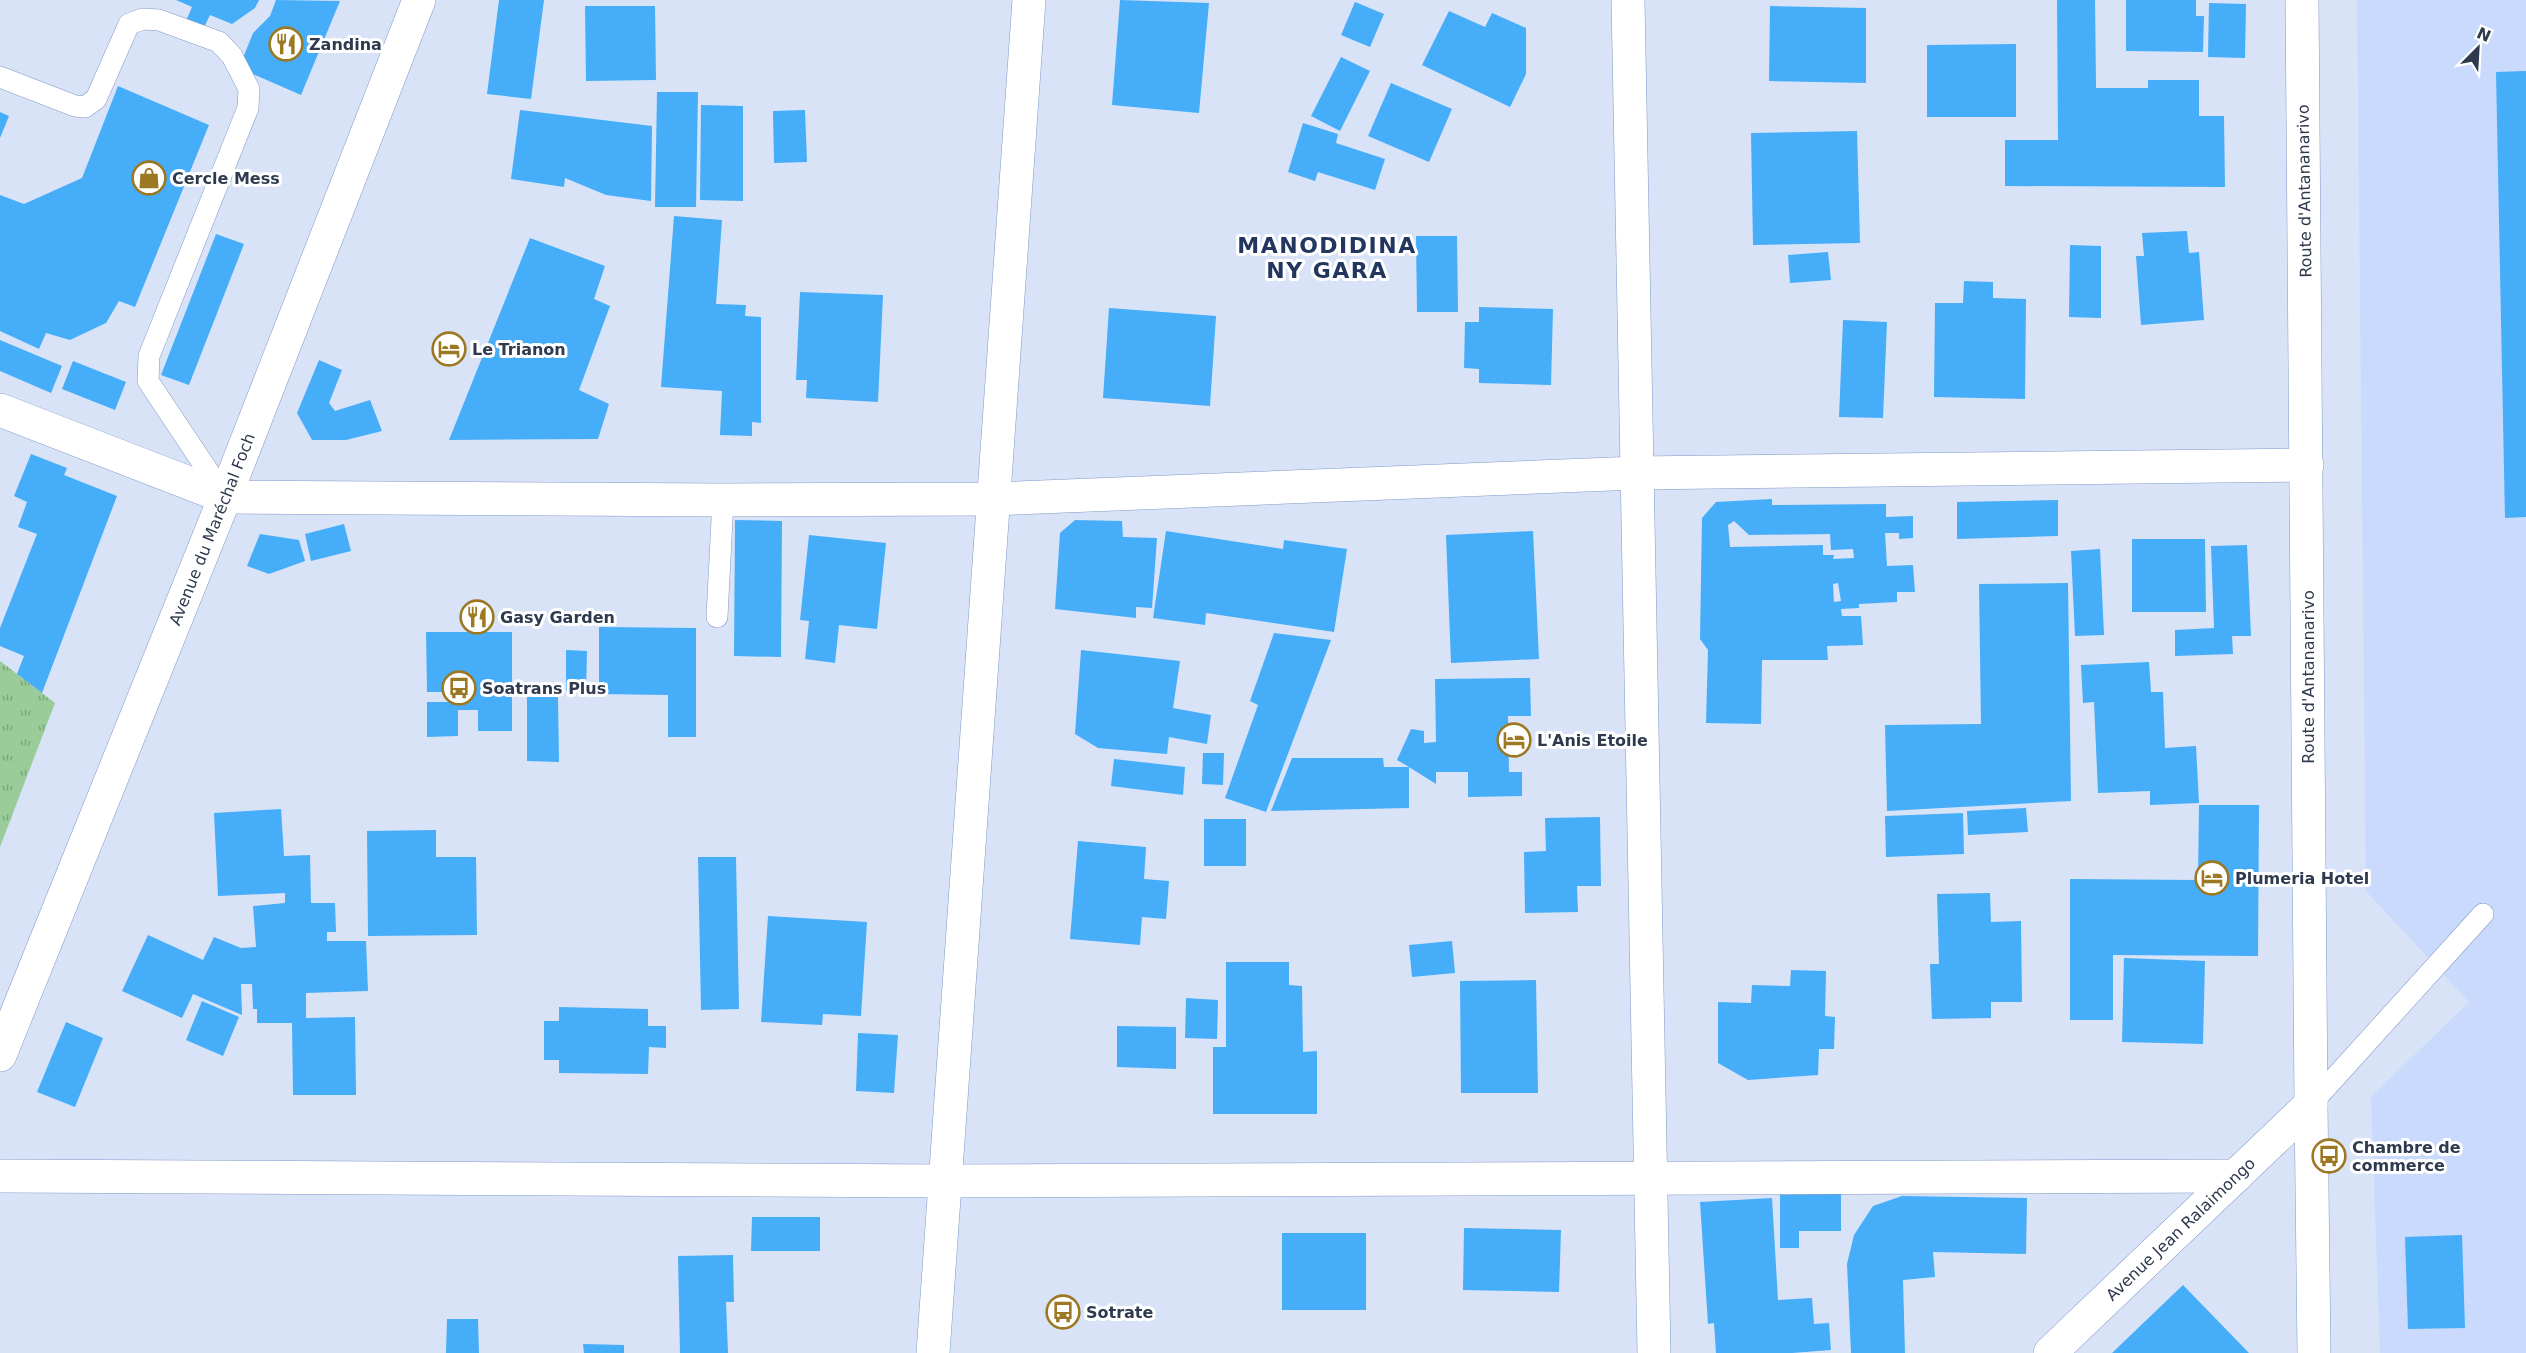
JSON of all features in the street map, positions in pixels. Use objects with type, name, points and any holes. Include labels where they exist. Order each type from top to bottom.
[{"type":"street","name":"Avenue du Maréchal Foch","points":[[0,1055],[225,497],[419,0]]},
{"type":"street","points":[[933,1353],[1029,0]]},
{"type":"street","points":[[1628,0],[1654,1353]]},
{"type":"street","name":"Route d'Antananarivo","points":[[2302,0],[2314,1353]]},
{"type":"street","points":[[0,410],[225,497],[993,499],[1637,473],[2307,465]]},
{"type":"street","name":"Avenue Jean Ralaimongo","points":[[2050,1353],[2311,1104]]},
{"type":"street","points":[[0,1176],[945,1181],[2236,1176]]},
{"type":"lane","points":[[0,77],[75,106],[85,107],[96,99],[129,24],[143,19],[159,20],[219,42],[232,56],[249,89],[248,108],[149,357],[148,381],[225,497]]},
{"type":"lane","points":[[717,618],[723,500]]},
{"type":"lane","points":[[2311,1104],[2483,914]]},
{"type":"shaded area","points":[[2357,0],[2526,0],[2526,1353],[2380,1353],[2371,1097],[2469,1002],[2366,891]]},
{"type":"green space","points":[[0,661],[55,703],[0,847]]},
{"type":"building","points":[[176,0],[259,0],[255,8],[232,24],[210,15],[203,29],[186,21],[192,7]]},
{"type":"building","points":[[276,0],[340,1],[301,95],[239,68],[253,33],[270,16]]},
{"type":"building","points":[[499,0],[544,0],[531,99],[487,94]]},
{"type":"building","points":[[1120,0],[1209,3],[1199,113],[1112,105]]},
{"type":"building","points":[[2057,0],[2095,0],[2096,88],[2148,88],[2148,80],[2199,80],[2199,116],[2224,116],[2225,187],[2005,186],[2005,140],[2058,140]]},
{"type":"building","points":[[2126,0],[2196,0],[2196,16],[2204,16],[2203,52],[2126,51]]},
{"type":"building","points":[[1355,2],[1384,14],[1370,47],[1341,35]]},
{"type":"building","points":[[2209,3],[2246,4],[2245,58],[2208,57]]},
{"type":"building","points":[[585,6],[655,6],[656,80],[586,81]]},
{"type":"building","points":[[1770,6],[1866,8],[1866,83],[1769,81]]},
{"type":"building","points":[[1449,11],[1485,27],[1492,13],[1526,28],[1526,74],[1510,107],[1422,65]]},
{"type":"building","points":[[2016,44],[2016,117],[1927,117],[1927,45]]},
{"type":"building","points":[[1341,57],[1370,71],[1340,131],[1311,116]]},
{"type":"building","points":[[2526,71],[2526,517],[2505,518],[2496,72]]},
{"type":"building","points":[[1391,83],[1452,109],[1429,162],[1368,136]]},
{"type":"building","points":[[118,86],[209,125],[135,307],[119,301],[106,323],[70,340],[46,333],[39,349],[0,331],[0,195],[24,204],[82,178]]},
{"type":"building","points":[[657,92],[698,92],[696,207],[655,207]]},
{"type":"building","points":[[701,105],[743,106],[743,201],[700,200]]},
{"type":"building","points":[[520,110],[652,126],[651,201],[606,195],[565,178],[564,187],[511,179]]},
{"type":"building","points":[[805,110],[807,162],[774,163],[773,111]]},
{"type":"building","points":[[0,112],[9,116],[0,138]]},
{"type":"building","points":[[1303,123],[1338,134],[1336,143],[1385,159],[1375,190],[1318,172],[1315,181],[1288,172]]},
{"type":"building","points":[[1857,131],[1860,243],[1753,245],[1751,133]]},
{"type":"building","points":[[674,216],[722,220],[716,304],[746,305],[745,316],[761,317],[761,423],[752,422],[752,436],[720,435],[722,391],[661,387]]},
{"type":"building","points":[[2187,231],[2189,253],[2199,252],[2204,320],[2141,325],[2136,256],[2144,256],[2142,233]]},
{"type":"building","points":[[216,234],[244,244],[189,385],[161,375]]},
{"type":"building","points":[[1416,236],[1457,236],[1458,312],[1417,312]]},
{"type":"building","points":[[530,238],[605,266],[594,299],[610,306],[579,390],[609,404],[598,439],[449,440]]},
{"type":"building","points":[[2070,245],[2101,246],[2101,318],[2069,317]]},
{"type":"building","points":[[1828,252],[1831,280],[1790,283],[1788,255]]},
{"type":"building","points":[[1964,281],[1993,282],[1993,298],[2026,299],[2025,399],[1934,397],[1935,303],[1963,303]]},
{"type":"building","points":[[800,292],[883,295],[878,402],[806,398],[807,380],[796,380]]},
{"type":"building","points":[[1479,307],[1553,309],[1551,385],[1479,383],[1479,369],[1464,368],[1465,322],[1479,322]]},
{"type":"building","points":[[1109,308],[1216,316],[1210,406],[1103,398]]},
{"type":"building","points":[[1843,320],[1887,322],[1883,418],[1839,417]]},
{"type":"building","points":[[0,340],[62,366],[51,393],[0,371]]},
{"type":"building","points":[[319,360],[342,370],[329,403],[335,411],[370,400],[382,431],[346,440],[312,440],[297,413]]},
{"type":"building","points":[[73,361],[126,382],[115,410],[62,389]]},
{"type":"building","points":[[31,454],[67,468],[64,475],[117,496],[42,693],[17,674],[24,656],[0,646],[0,628],[37,534],[18,527],[27,502],[14,496]]},
{"type":"building","points":[[1772,499],[1772,505],[1886,504],[1886,517],[1913,516],[1913,538],[1899,539],[1899,533],[1885,533],[1887,566],[1913,565],[1915,592],[1897,592],[1897,602],[1859,604],[1859,608],[1841,609],[1842,616],[1861,616],[1863,645],[1827,646],[1828,660],[1762,660],[1761,724],[1706,723],[1708,650],[1700,639],[1702,518],[1716,502]],"holes":[[[1734,521],[1749,535],[1830,534],[1831,550],[1853,549],[1854,558],[1833,559],[1834,555],[1823,555],[1823,545],[1730,547],[1728,525]],[[1838,583],[1841,601],[1834,602],[1833,584]]]},
{"type":"building","points":[[2058,500],[2058,536],[1957,539],[1957,502]]},
{"type":"building","points":[[735,520],[782,521],[781,657],[734,656]]},
{"type":"building","points":[[1075,520],[1122,521],[1123,537],[1157,538],[1152,608],[1136,607],[1136,618],[1055,609],[1060,533]]},
{"type":"building","points":[[344,524],[351,551],[311,561],[305,534]]},
{"type":"building","points":[[1166,531],[1283,549],[1284,540],[1347,549],[1334,632],[1206,613],[1205,625],[1153,618]]},
{"type":"building","points":[[1533,531],[1539,659],[1451,663],[1446,535]]},
{"type":"building","points":[[260,534],[299,540],[305,561],[269,574],[247,566]]},
{"type":"building","points":[[809,535],[886,543],[877,629],[839,625],[835,663],[805,659],[809,621],[800,620]]},
{"type":"building","points":[[2132,539],[2205,539],[2206,612],[2132,612]]},
{"type":"building","points":[[2247,545],[2251,636],[2232,636],[2233,654],[2175,656],[2175,630],[2214,628],[2211,546]]},
{"type":"building","points":[[2100,549],[2104,635],[2075,636],[2071,551]]},
{"type":"building","points":[[2068,583],[2071,801],[1887,811],[1885,725],[1981,724],[1979,584]]},
{"type":"building","points":[[599,627],[696,628],[696,737],[668,737],[668,695],[599,694]]},
{"type":"building","points":[[426,632],[512,632],[512,731],[478,731],[478,710],[458,710],[458,736],[427,737],[427,702],[449,702],[449,692],[427,692]]},
{"type":"building","points":[[1274,633],[1331,640],[1266,812],[1225,798],[1258,705],[1250,701]]},
{"type":"building","points":[[566,650],[587,651],[586,692],[566,691]]},
{"type":"building","points":[[1081,650],[1180,661],[1173,708],[1211,715],[1207,744],[1169,737],[1167,754],[1098,748],[1075,734]]},
{"type":"building","points":[[2149,662],[2151,692],[2163,692],[2165,748],[2196,746],[2199,803],[2150,805],[2150,791],[2098,793],[2094,702],[2083,703],[2081,665]]},
{"type":"building","points":[[1530,678],[1531,716],[1508,716],[1509,772],[1522,772],[1522,796],[1468,797],[1468,772],[1436,772],[1436,784],[1397,760],[1411,729],[1424,731],[1424,743],[1436,742],[1435,679]]},
{"type":"building","points":[[527,697],[558,697],[559,762],[527,761]]},
{"type":"building","points":[[1203,753],[1224,753],[1223,785],[1202,784]]},
{"type":"building","points":[[1292,758],[1383,758],[1384,767],[1409,767],[1409,808],[1271,811]]},
{"type":"building","points":[[1114,759],[1185,767],[1183,795],[1111,786]]},
{"type":"building","points":[[2199,805],[2259,805],[2258,956],[2113,955],[2113,1020],[2070,1020],[2070,879],[2198,880]]},
{"type":"building","points":[[2026,808],[2028,832],[1968,835],[1967,811]]},
{"type":"building","points":[[281,809],[284,856],[310,855],[311,903],[335,903],[336,932],[327,932],[327,941],[366,941],[368,991],[306,993],[306,1018],[355,1017],[356,1095],[293,1095],[292,1023],[257,1023],[257,1009],[253,1009],[252,984],[241,984],[242,1015],[193,994],[182,1018],[122,991],[148,935],[203,960],[214,937],[241,948],[256,947],[253,906],[285,903],[285,893],[218,896],[214,813]]},
{"type":"building","points":[[1963,813],[1964,854],[1886,857],[1885,816]]},
{"type":"building","points":[[1600,817],[1601,886],[1577,886],[1578,912],[1525,913],[1524,852],[1546,851],[1545,818]]},
{"type":"building","points":[[1204,819],[1246,819],[1246,866],[1204,866]]},
{"type":"building","points":[[436,830],[436,857],[476,857],[477,935],[368,936],[367,831]]},
{"type":"building","points":[[1078,841],[1146,847],[1144,879],[1169,881],[1166,919],[1142,917],[1140,945],[1070,939]]},
{"type":"building","points":[[698,857],[736,857],[739,1009],[701,1010]]},
{"type":"building","points":[[1990,893],[1991,922],[2021,921],[2022,1002],[1991,1002],[1991,1018],[1932,1019],[1930,964],[1939,964],[1937,894]]},
{"type":"building","points":[[768,916],[867,922],[861,1016],[823,1014],[822,1025],[761,1022]]},
{"type":"building","points":[[1452,941],[1455,973],[1412,977],[1409,945]]},
{"type":"building","points":[[2124,958],[2205,961],[2203,1044],[2122,1042]]},
{"type":"building","points":[[1226,962],[1289,962],[1289,985],[1302,986],[1303,1052],[1317,1051],[1317,1114],[1213,1114],[1213,1047],[1226,1047]]},
{"type":"building","points":[[1791,970],[1826,971],[1825,1016],[1835,1017],[1834,1049],[1819,1049],[1818,1075],[1748,1080],[1718,1063],[1718,1002],[1751,1003],[1752,985],[1790,986]]},
{"type":"building","points":[[1536,980],[1538,1093],[1461,1093],[1460,981]]},
{"type":"building","points":[[1186,998],[1218,1000],[1217,1039],[1185,1038]]},
{"type":"building","points":[[202,1001],[239,1017],[223,1056],[186,1040]]},
{"type":"building","points":[[559,1007],[648,1009],[648,1026],[666,1026],[666,1048],[649,1047],[648,1074],[559,1073],[559,1060],[544,1060],[544,1021],[559,1021]]},
{"type":"building","points":[[66,1022],[103,1038],[75,1107],[37,1092]]},
{"type":"building","points":[[1117,1026],[1176,1027],[1176,1069],[1117,1067]]},
{"type":"building","points":[[858,1033],[898,1035],[894,1093],[856,1091]]},
{"type":"building","points":[[1841,1185],[1841,1231],[1799,1231],[1799,1248],[1780,1248],[1780,1186]]},
{"type":"building","points":[[1902,1196],[2027,1198],[2026,1254],[1933,1252],[1935,1277],[1903,1280],[1905,1353],[1851,1353],[1847,1264],[1854,1235],[1873,1206]]},
{"type":"building","points":[[1772,1198],[1778,1300],[1812,1298],[1814,1324],[1829,1323],[1831,1350],[1792,1353],[1716,1353],[1714,1323],[1708,1324],[1700,1202]]},
{"type":"building","points":[[752,1217],[820,1217],[820,1251],[751,1251]]},
{"type":"building","points":[[1464,1228],[1561,1230],[1559,1292],[1463,1290]]},
{"type":"building","points":[[1282,1233],[1366,1233],[1366,1310],[1282,1310]]},
{"type":"building","points":[[2462,1235],[2465,1328],[2408,1329],[2405,1237]]},
{"type":"building","points":[[733,1255],[734,1302],[726,1302],[728,1353],[680,1353],[678,1256]]},
{"type":"building","points":[[2183,1285],[2249,1353],[2112,1353]]},
{"type":"building","points":[[447,1319],[478,1319],[479,1353],[446,1353]]},
{"type":"building","points":[[583,1344],[624,1345],[624,1353],[584,1353]]},
{"type":"place","name":"Zandina","points":[[286,44]]},
{"type":"place","name":"Cercle Mess","points":[[149,178]]},
{"type":"place","name":"Le Trianon","points":[[449,349]]},
{"type":"place","name":"Gasy Garden","points":[[477,617]]},
{"type":"place","name":"Soatrans Plus","points":[[459,688]]},
{"type":"place","name":"L'Anis Etoile","points":[[1514,740]]},
{"type":"place","name":"Plumeria Hotel","points":[[2212,878]]},
{"type":"place","name":"Chambre de commerce","points":[[2329,1156]]},
{"type":"place","name":"Sotrate","points":[[1063,1312]]},
{"type":"district","name":"MANODIDINA NY GARA","points":[[1327,258]]}]
